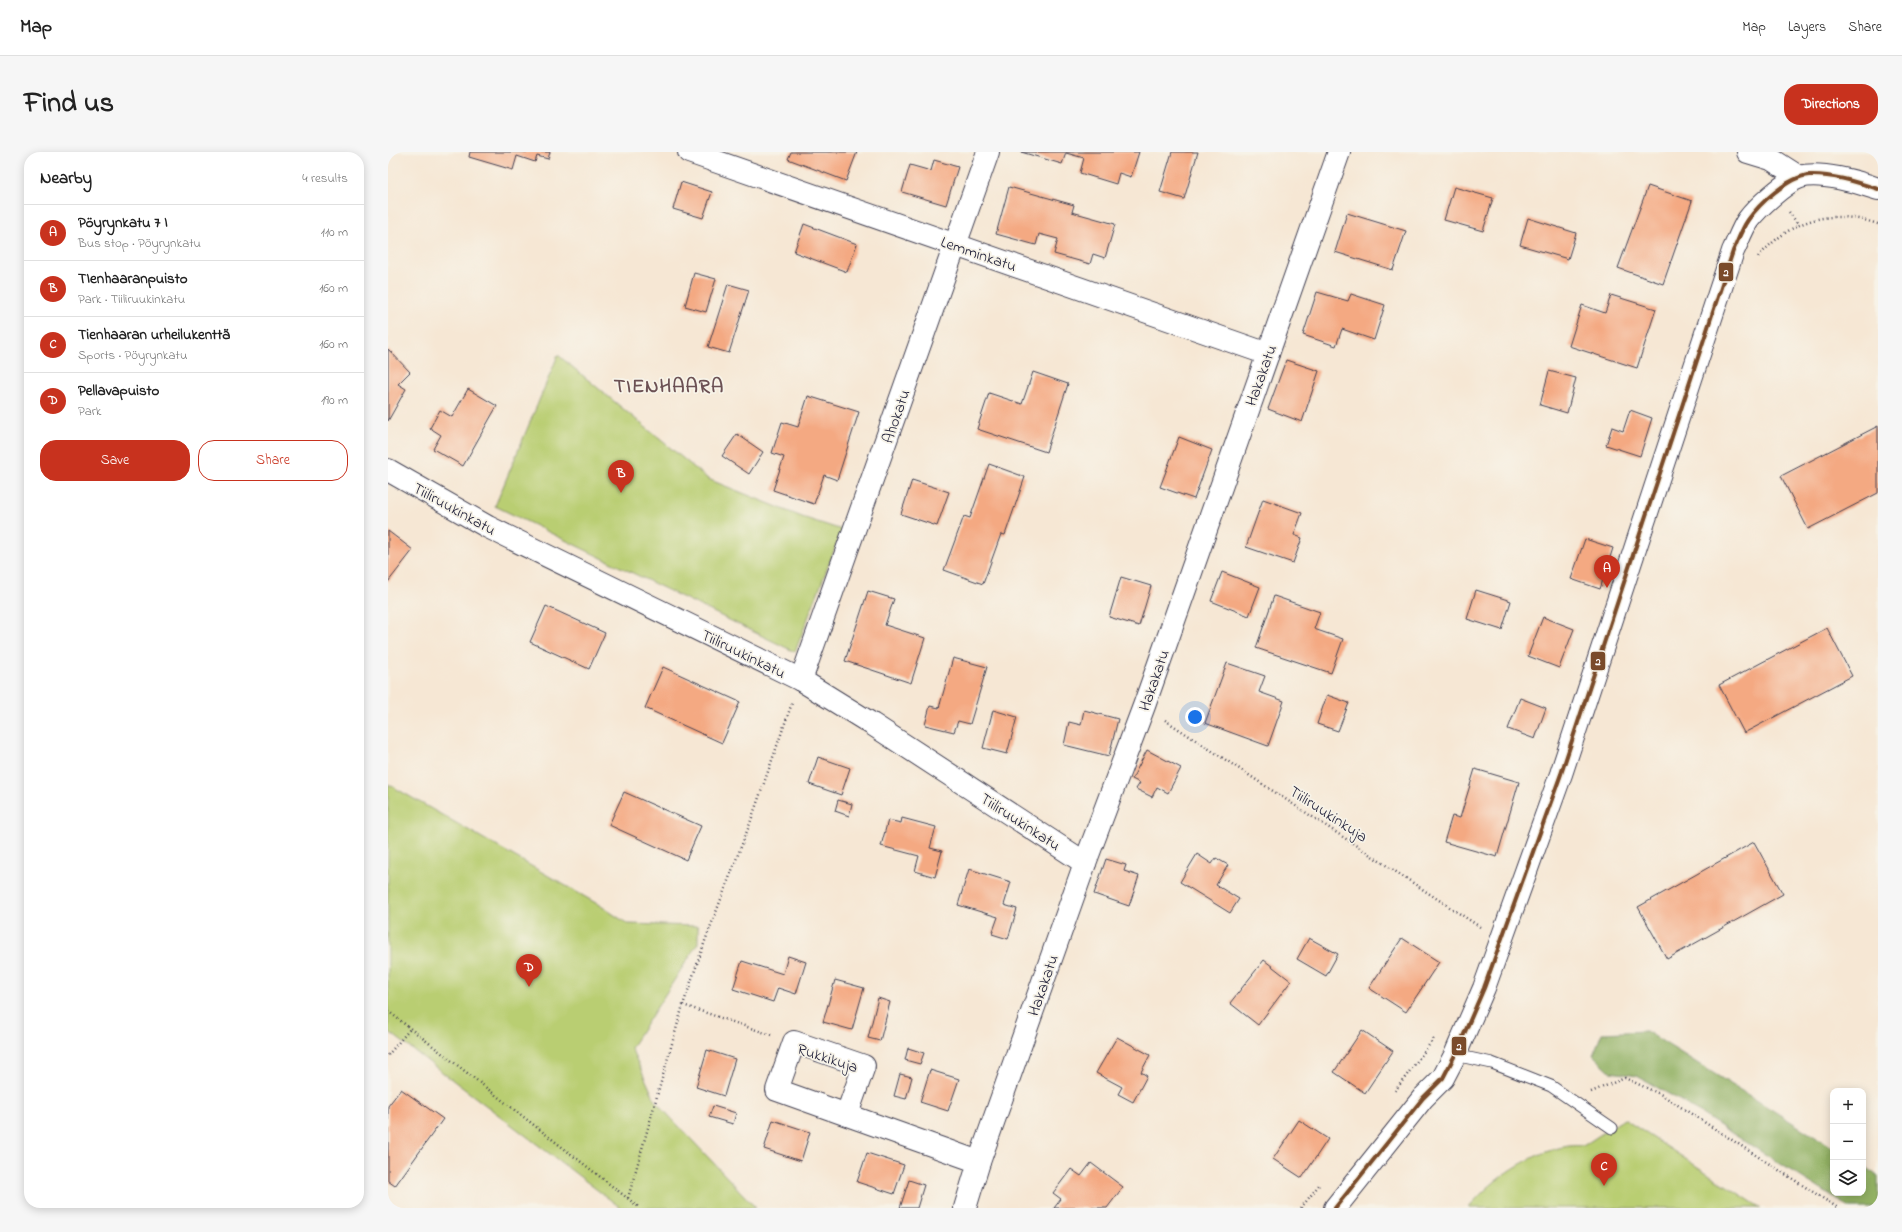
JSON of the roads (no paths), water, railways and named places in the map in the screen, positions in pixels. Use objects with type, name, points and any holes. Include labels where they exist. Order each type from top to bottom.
[{"type":"street","name":"Lemminkatu","points":[[689,152],[1268,354]]},
{"type":"street","name":"Ahokatu","points":[[801,680],[988,152]]},
{"type":"street","name":"Hakakatu","points":[[965,1208],[979,1162],[1085,863],[1144,706],[1339,152]]},
{"type":"street","points":[[1748,152],[1770,160],[1800,177]]},
{"type":"street","points":[[1335,1208],[1423,1098],[1442,1078],[1455,1055],[1484,988],[1561,774],[1733,251],[1748,220],[1774,193],[1800,177],[1818,176],[1865,184],[1878,189]]},
{"type":"street","name":"Tiiliruukinkatu","points":[[388,470],[488,527],[801,680],[872,724],[1085,863]]},
{"type":"street","name":"Rukkikuja","points":[[847,1114],[864,1066],[794,1042],[777,1090],[979,1162]]},
{"type":"lane","points":[[1455,1055],[1492,1063],[1551,1086],[1612,1128]]},
{"type":"place","name":"TIenhaaranpuisto","points":[[621,493]]},
{"type":"place","name":"Pöyrynkatu 7 I","points":[[1607,588]]},
{"type":"place","name":"Pellavapuisto","points":[[529,987]]},
{"type":"place","name":"Tienhaaran urheilukenttä","points":[[1604,1186]]},
{"type":"district","name":"TIENHAARA","points":[[669,385]]}]
